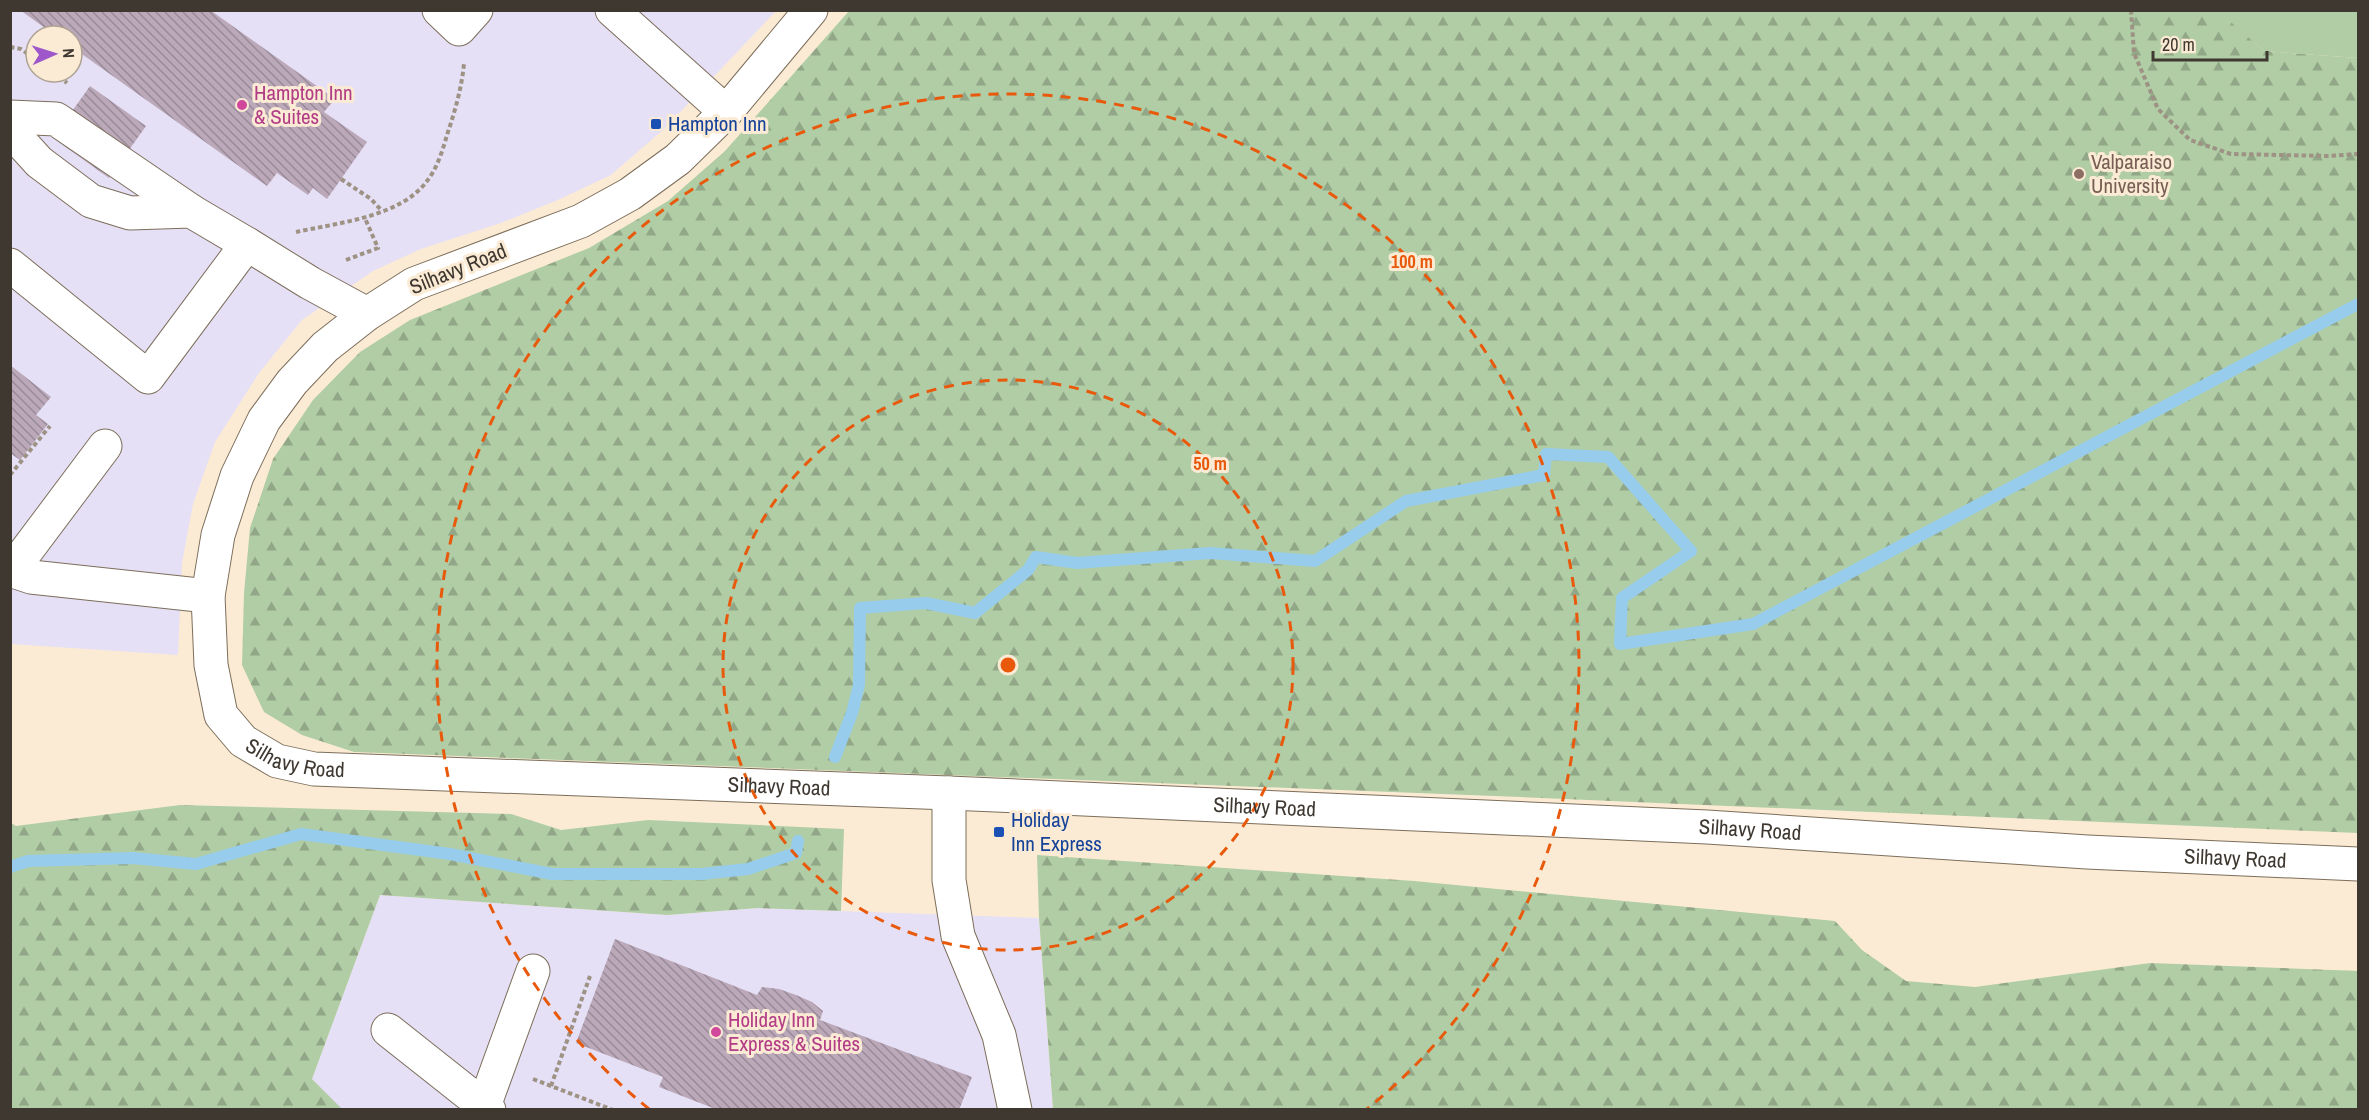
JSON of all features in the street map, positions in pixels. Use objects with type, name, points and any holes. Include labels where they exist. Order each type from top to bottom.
[{"type":"street","points":[[612,10],[726,112]]},
{"type":"street","name":"Silhavy Road","points":[[811,10],[726,112],[678,159],[630,194],[581,221],[414,284],[367,314],[325,347],[292,382],[264,420],[237,476],[218,535],[208,596],[211,665],[221,715],[243,741],[277,761],[314,769],[949,793],[1707,826],[2087,852],[2358,864]]},
{"type":"street","points":[[10,117],[56,119],[191,211],[310,283],[367,314]]},
{"type":"street","points":[[10,130],[39,162],[91,201],[130,213],[191,211]]},
{"type":"street","points":[[10,265],[148,377],[247,244]]},
{"type":"street","points":[[105,446],[11,570],[31,577],[208,596]]},
{"type":"street","points":[[949,793],[949,880],[958,936],[999,1035],[1015,1110]]},
{"type":"street","points":[[388,1030],[486,1108],[498,1066],[533,971]]},
{"type":"path","points":[[2131,10],[2134,53],[2158,110],[2190,140],[2231,154],[2328,156],[2358,154]]},
{"type":"path","points":[[293,233],[382,211],[410,197],[428,181],[443,149],[462,79],[464,55],[458,17]]},
{"type":"path","points":[[10,46],[24,51]]},
{"type":"path","points":[[341,179],[371,199],[382,211]]},
{"type":"path","points":[[364,216],[378,248]]},
{"type":"path","points":[[10,476],[50,426]]},
{"type":"path","points":[[551,1086],[590,976]]},
{"type":"path","points":[[498,1066],[613,1110]]},
{"type":"shaded area","points":[[10,11],[776,11],[664,129],[611,175],[501,223],[421,249],[373,271],[302,320],[259,373],[215,442],[193,504],[182,563],[178,655],[11,644]]},
{"type":"shaded area","points":[[380,895],[667,915],[758,908],[1039,918],[1053,1109],[342,1110],[312,1079]]},
{"type":"green space","points":[[2217,10],[2264,51],[2358,58],[2358,833],[1520,797],[354,752],[302,735],[264,712],[242,665],[244,593],[250,528],[273,459],[313,400],[360,352],[410,320],[589,248],[668,201],[725,151],[849,11]]},
{"type":"green space","points":[[2217,11],[2358,11],[2358,58],[2264,51]]},
{"type":"green space","points":[[180,805],[511,814],[561,830],[648,820],[844,829],[841,911],[758,908],[667,915],[380,895],[312,1079],[342,1109],[11,1109],[11,823],[16,826]]},
{"type":"green space","points":[[1037,855],[1414,881],[1835,921],[1862,950],[1906,981],[1975,987],[2150,963],[2358,971],[2358,1109],[1053,1109],[1039,918]]},
{"type":"building","name":"Hampton Inn & Suites","points":[[20,10],[210,10],[335,99],[324,112],[367,142],[327,199],[313,188],[308,195],[277,173],[267,186],[84,56],[84,24],[39,24]]},
{"type":"building","points":[[90,86],[146,126],[109,178],[53,138]]},
{"type":"building","points":[[10,365],[51,397],[36,415],[48,424],[20,460],[10,453]]},
{"type":"building","name":"Holiday Inn Express & Suites","points":[[615,939],[757,995],[762,987],[779,989],[796,995],[812,1002],[823,1011],[820,1020],[972,1077],[959,1110],[718,1110],[659,1087],[663,1077],[576,1043]]},
{"type":"waterway","points":[[835,757],[852,713],[859,685],[860,608],[926,603],[975,613],[1028,570],[1036,557],[1077,563],[1210,553],[1315,561],[1406,501],[1544,475],[1546,454],[1608,457],[1691,551],[1622,598],[1620,644],[1753,624],[2358,304]]},
{"type":"waterway","points":[[10,867],[28,861],[133,858],[196,864],[301,834],[450,854],[552,874],[702,874],[748,869],[796,853],[798,841]]},
{"type":"place","name":"Hampton Inn & Suites","points":[[242,105]]},
{"type":"place","name":"Hampton Inn","points":[[656,124]]},
{"type":"place","name":"Valparaiso University","points":[[2079,174]]},
{"type":"place","name":"Holiday Inn Express","points":[[999,832]]},
{"type":"place","name":"Holiday Inn Express & Suites","points":[[716,1032]]}]
